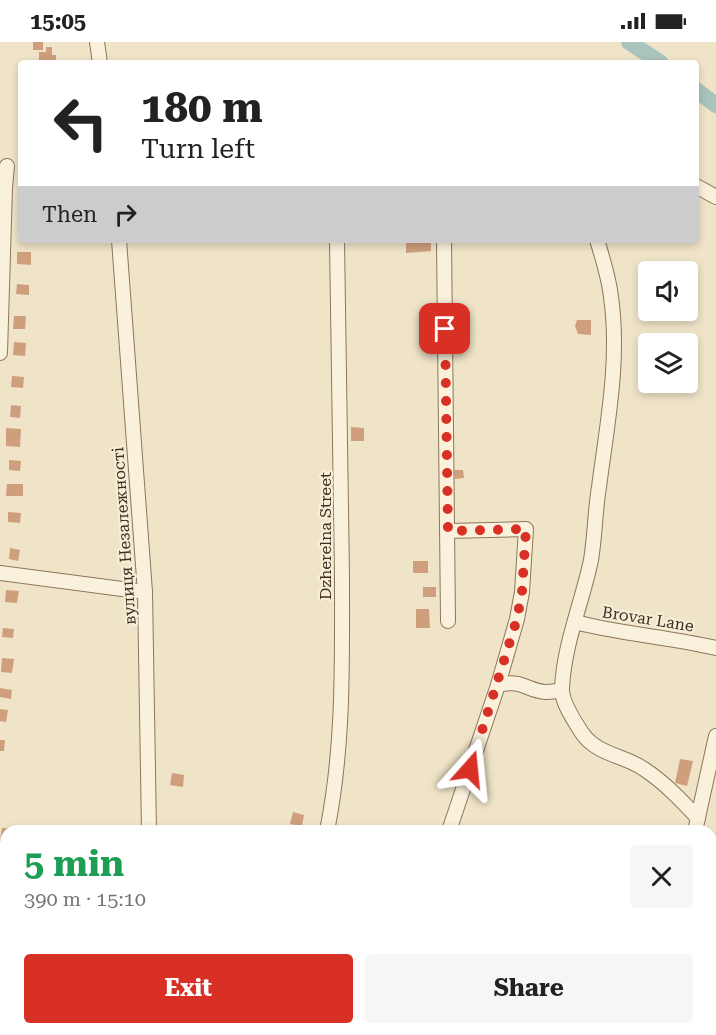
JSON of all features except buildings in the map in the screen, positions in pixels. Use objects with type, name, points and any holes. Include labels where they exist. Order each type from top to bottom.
[{"type":"street","points":[[97,42],[100,60]]},
{"type":"street","points":[[0,353],[5,188],[9,166]]},
{"type":"street","points":[[699,188],[716,196]]},
{"type":"street","name":"вулиця Незалежності","points":[[119,243],[145,592],[149,825]]},
{"type":"street","name":"Dzherelna Street","points":[[328,825],[342,705],[341,432],[337,243]]},
{"type":"street","points":[[444,243],[448,621]]},
{"type":"street","points":[[598,243],[612,299],[611,390],[591,558],[570,639],[561,690],[584,736],[610,755],[642,767],[666,785],[696,825]]},
{"type":"street","points":[[448,531],[526,529],[522,592],[517,619],[498,685],[451,825]]},
{"type":"street","points":[[0,573],[145,592]]},
{"type":"street","name":"Brovar Lane","points":[[575,622],[605,630],[679,639],[716,648]]},
{"type":"street","points":[[498,685],[510,682],[545,692],[561,690]]},
{"type":"street","points":[[696,825],[716,736]]},
{"type":"waterway","points":[[629,42],[656,60]]},
{"type":"waterway","points":[[699,92],[716,105]]},
{"type":"route","points":[[445,329],[448,531],[526,529],[522,592],[517,619],[470,769]]}]
